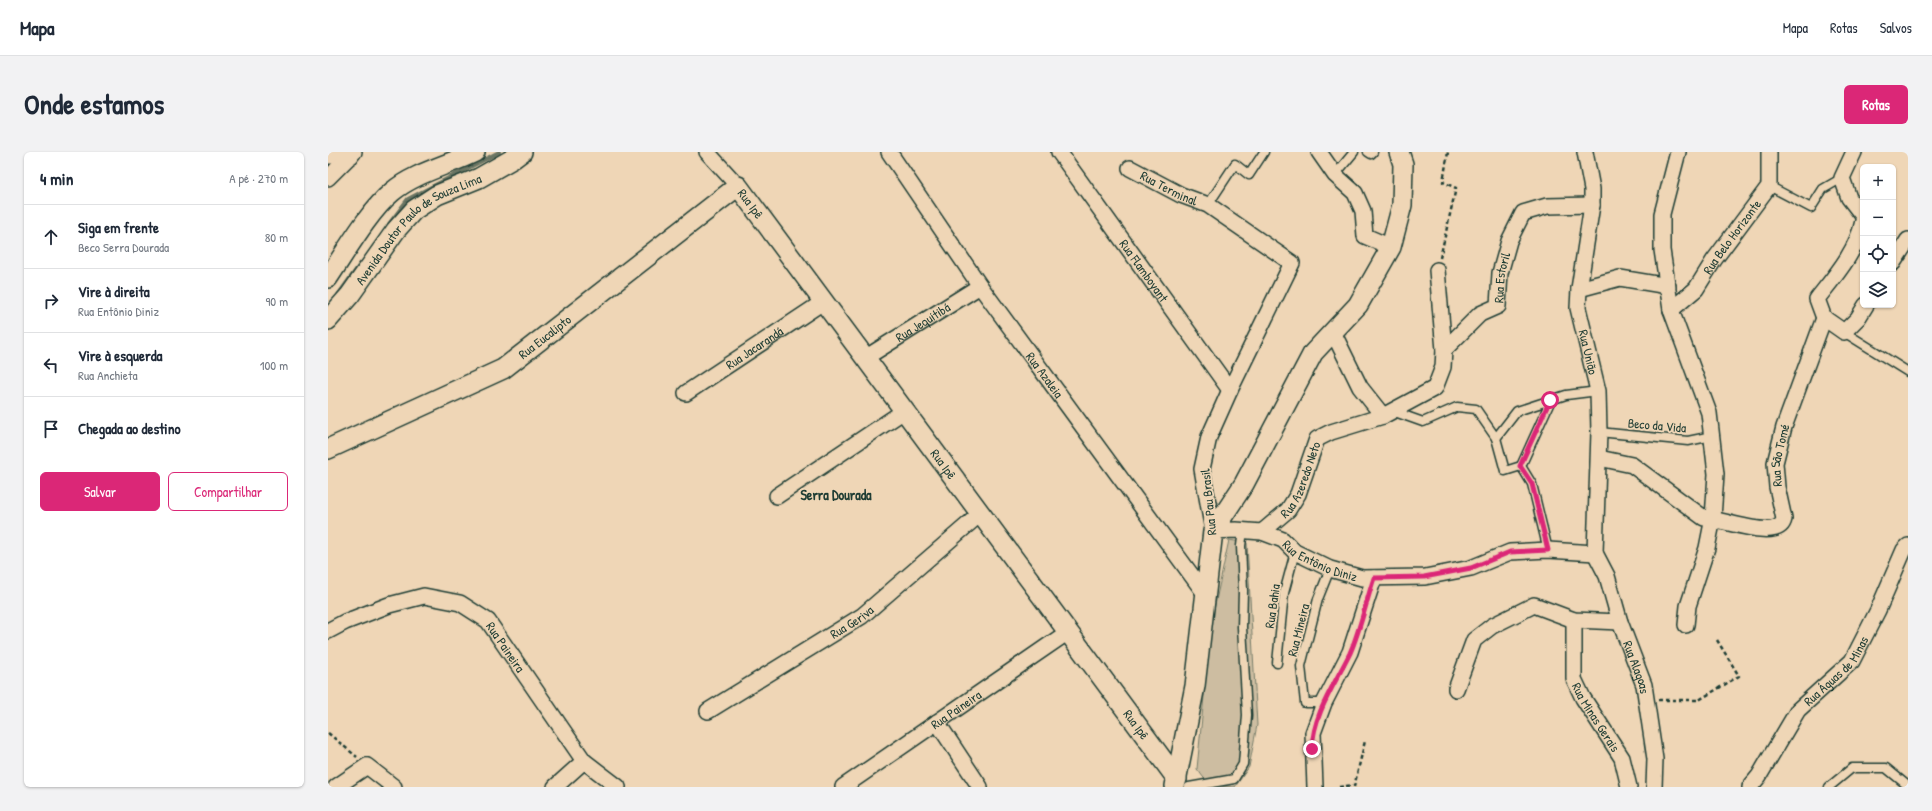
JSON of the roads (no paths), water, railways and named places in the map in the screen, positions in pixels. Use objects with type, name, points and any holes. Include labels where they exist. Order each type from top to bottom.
[{"type":"street","name":"Avenida Doutor Paulo de Souza Lima","points":[[328,278],[376,208],[392,192],[408,181],[475,152]]},
{"type":"street","name":"Avenida Doutor Paulo de Souza Lima","points":[[328,320],[350,295],[396,230],[414,210],[437,195],[479,178],[522,152]]},
{"type":"street","name":"Rua Ipê","points":[[708,152],[738,186],[1181,785]]},
{"type":"street","name":"Rua Azaleia","points":[[889,152],[980,286],[1206,595]]},
{"type":"street","name":"Rua Flamboyant","points":[[1059,152],[1230,390]]},
{"type":"street","points":[[1319,152],[1335,175],[1355,193],[1363,211],[1366,236],[1391,247]]},
{"type":"street","points":[[1213,531],[1244,484],[1313,353],[1358,305],[1391,247],[1402,205],[1403,164],[1399,152]]},
{"type":"street","name":"Rua União","points":[[1585,152],[1592,189],[1592,205],[1578,289],[1578,308],[1598,391],[1599,458],[1595,553]]},
{"type":"street","points":[[1678,152],[1662,214],[1662,250],[1671,310],[1709,412],[1716,474],[1714,518],[1707,548],[1688,606],[1686,625]]},
{"type":"street","name":"Rua Belo Horizonte","points":[[1671,310],[1696,289],[1714,260],[1768,186],[1769,152]]},
{"type":"street","points":[[1854,152],[1842,178],[1849,198],[1860,212]]},
{"type":"street","points":[[328,156],[352,154]]},
{"type":"street","points":[[328,178],[352,154]]},
{"type":"street","name":"Rua Terminal","points":[[1130,168],[1181,195],[1208,205]]},
{"type":"street","name":"Rua Eucalipto","points":[[328,449],[504,369],[738,186]]},
{"type":"street","name":"Rua Pau Brasil","points":[[1181,785],[1195,686],[1213,531],[1202,469],[1209,437],[1230,390],[1292,263],[1208,205]]},
{"type":"street","name":"Rua Estoril","points":[[1444,350],[1480,314],[1498,306],[1500,273],[1509,242],[1523,213],[1546,206],[1592,205]]},
{"type":"street","points":[[1860,232],[1846,261],[1817,300],[1824,318],[1844,332],[1858,318],[1864,308]]},
{"type":"street","points":[[1896,258],[1908,240]]},
{"type":"street","points":[[1333,332],[1360,387],[1388,413],[1434,388],[1443,367],[1444,350],[1437,270]]},
{"type":"street","points":[[1578,289],[1620,278],[1668,286]]},
{"type":"street","name":"Rua Jequitibá","points":[[865,358],[980,286]]},
{"type":"street","name":"Rua Jacarandá","points":[[686,393],[823,302]]},
{"type":"street","name":"Rua São Tomé","points":[[1599,458],[1632,465],[1704,518],[1714,518],[1749,528],[1770,530],[1778,527],[1783,522],[1784,516],[1777,487],[1775,463],[1784,427],[1824,318]]},
{"type":"street","points":[[777,496],[904,411]]},
{"type":"street","name":"Rua Azeredo Neto","points":[[1262,532],[1288,510],[1298,494],[1317,439],[1331,432],[1388,413]]},
{"type":"street","name":"Rua Geriva","points":[[708,711],[862,616],[980,514]]},
{"type":"street","name":"Rua Entônio Diniz","points":[[1213,531],[1243,530],[1262,532],[1283,540],[1295,552],[1330,569],[1362,578],[1424,577],[1471,568],[1510,552],[1548,550],[1595,553]]},
{"type":"street","name":"Rua Águas de Minas","points":[[1750,787],[1759,776],[1798,710],[1852,661],[1878,610],[1904,550],[1908,546]]},
{"type":"street","name":"Rua Alagoas","points":[[1595,553],[1607,576],[1620,622],[1644,685],[1655,759],[1654,787]]},
{"type":"street","points":[[1315,787],[1313,733],[1324,703],[1350,652],[1374,578]]},
{"type":"street","name":"Rua Paineira","points":[[328,632],[345,622],[389,605],[424,596],[460,603],[488,621],[584,761],[618,787]]},
{"type":"street","points":[[1456,689],[1474,640],[1492,626],[1534,605],[1574,620],[1620,622]]},
{"type":"street","name":"Rua Minas Gerais","points":[[1574,620],[1574,679],[1583,698],[1622,758],[1629,787]]},
{"type":"street","name":"Rua Paineira","points":[[843,787],[1068,632]]},
{"type":"street","points":[[937,722],[980,787]]},
{"type":"street","points":[[556,787],[584,761]]},
{"type":"street","points":[[336,787],[367,766],[394,787]]},
{"type":"lane","points":[[1208,205],[1236,164],[1249,175],[1264,152]]},
{"type":"lane","points":[[1335,175],[1354,152]]},
{"type":"lane","points":[[1368,152],[1370,154],[1373,152]]},
{"type":"lane","points":[[1768,186],[1811,208],[1823,189],[1842,178]]},
{"type":"lane","points":[[1844,332],[1908,372]]},
{"type":"lane","points":[[1496,438],[1517,411],[1566,395],[1598,391]]},
{"type":"lane","points":[[1388,413],[1423,422],[1457,407],[1476,409],[1496,438],[1505,471],[1520,466],[1550,400]]},
{"type":"lane","name":"Beco da Vida","points":[[1599,432],[1688,441],[1712,436]]},
{"type":"lane","points":[[1520,466],[1532,484],[1548,550]]},
{"type":"lane","points":[[1181,785],[1234,779],[1243,764],[1247,716],[1242,627],[1244,591],[1241,546],[1243,530]]},
{"type":"lane","name":"Rua Bahia","points":[[1277,663],[1284,592],[1295,552]]},
{"type":"lane","name":"Rua Mineira","points":[[1324,703],[1305,703],[1301,666],[1318,599],[1330,569]]},
{"type":"lane","points":[[1829,787],[1852,768],[1886,768],[1908,786]]},
{"type":"waterway","points":[[389,224],[408,199],[499,152]]},
{"type":"waterway","points":[[338,295],[361,263]]},
{"type":"district","name":"Serra Dourada","points":[[836,494]]}]
